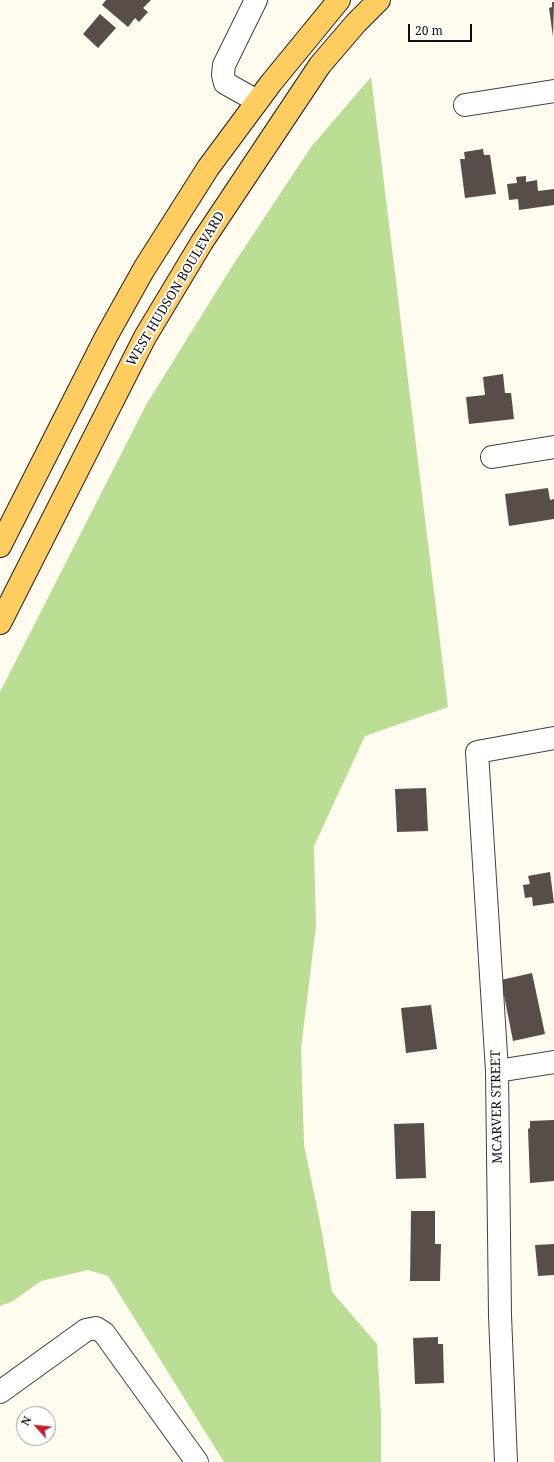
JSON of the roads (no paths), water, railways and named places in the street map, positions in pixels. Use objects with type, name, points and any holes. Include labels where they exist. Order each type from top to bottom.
[{"type":"main road","points":[[0,546],[102,344],[140,276],[208,168],[270,83],[339,0]]},
{"type":"main road","name":"WEST HUDSON BOULEVARD","points":[[0,623],[149,330],[202,242],[320,65],[356,23],[379,0]]},
{"type":"street","points":[[256,0],[224,65],[223,75],[226,83],[257,101]]},
{"type":"street","points":[[465,105],[554,91]]},
{"type":"street","points":[[492,457],[554,447]]},
{"type":"street","name":"MCARVER STREET","points":[[506,1462],[500,1316],[497,1071],[477,752],[554,738]]},
{"type":"street","points":[[497,1071],[554,1062]]},
{"type":"street","points":[[0,1392],[86,1330],[96,1328],[104,1333],[197,1462]]}]
